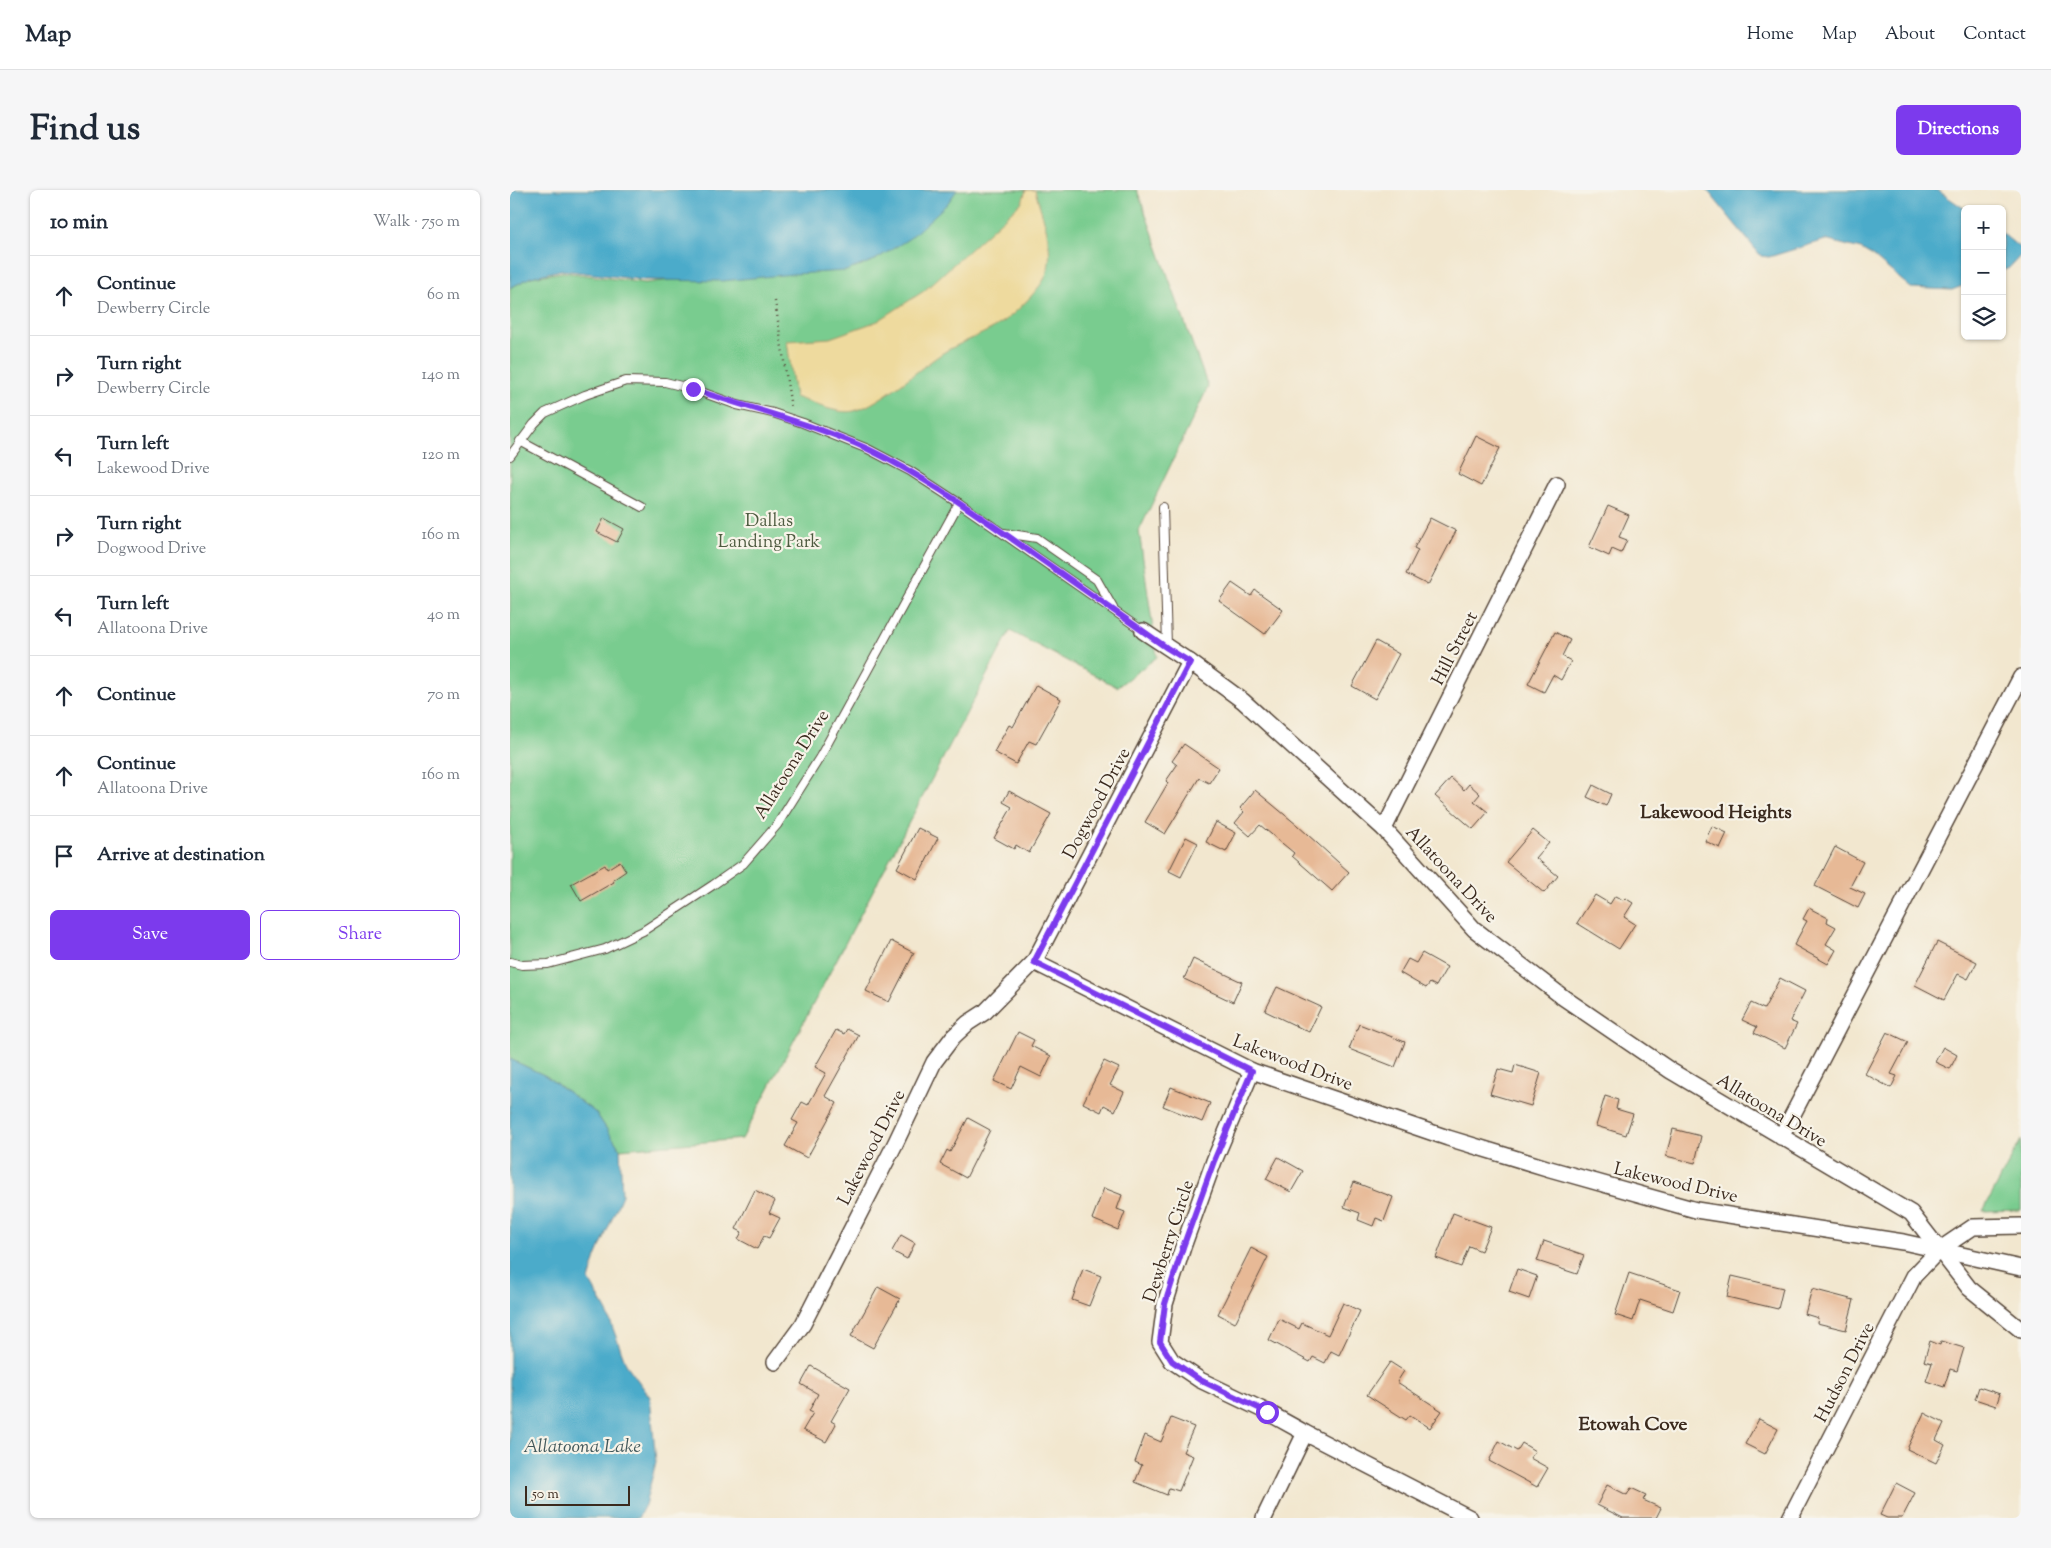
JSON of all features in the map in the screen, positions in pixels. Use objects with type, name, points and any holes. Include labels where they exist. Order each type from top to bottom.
[{"type":"street","name":"Hill Street","points":[[1384,829],[1557,484]]},
{"type":"street","name":"Allatoona Drive","points":[[1143,631],[1190,662],[1243,701],[1384,829],[1474,929],[1564,998],[1671,1071],[1911,1214],[1969,1288],[2021,1330]]},
{"type":"street","name":"Dogwood Drive","points":[[1034,962],[1190,662]]},
{"type":"street","points":[[1781,1137],[2021,677]]},
{"type":"street","name":"Lakewood Drive","points":[[775,1362],[803,1324],[895,1144],[934,1062],[953,1037],[968,1023],[985,1012],[1034,962],[1252,1071],[1448,1138],[1696,1210],[1903,1242],[2021,1268]]},
{"type":"street","name":"Dewberry Circle","points":[[1252,1071],[1214,1161],[1183,1247],[1165,1304],[1160,1342],[1172,1361],[1200,1380],[1267,1412],[1470,1518]]},
{"type":"street","name":"Hudson Drive","points":[[1790,1518],[1914,1276],[1940,1250],[1973,1227],[2021,1226]]},
{"type":"street","points":[[1264,1518],[1305,1433]]},
{"type":"lane","name":"Allatoona Drive","points":[[510,456],[520,441],[545,413],[584,395],[626,381],[665,382],[693,389],[793,420],[868,449],[910,471],[1002,532],[1037,538],[1097,580],[1116,612],[1143,631]]},
{"type":"lane","points":[[520,441],[642,508]]},
{"type":"lane","name":"Allatoona Drive","points":[[510,962],[522,965],[548,964],[605,950],[643,931],[743,864],[777,825],[820,758],[959,502]]},
{"type":"lane","points":[[1163,507],[1167,648]]},
{"type":"lane","points":[[1002,532],[1116,612]]},
{"type":"path","points":[[775,301],[793,420]]},
{"type":"green space","name":"Dallas Landing Park","points":[[921,190],[1137,190],[1208,387],[1139,531],[1157,657],[1117,687],[1010,631],[742,1139],[620,1149],[596,1113],[546,1076],[510,1059],[510,288],[531,277],[563,272],[645,283],[766,270]]},
{"type":"green space","points":[[2021,1140],[2021,1210],[1983,1211]]},
{"type":"sand","points":[[1026,190],[1035,190],[1047,232],[1049,265],[1046,275],[1039,286],[1014,313],[997,326],[946,351],[888,393],[865,407],[854,411],[840,411],[795,397],[787,341],[830,338],[878,321],[924,291],[1022,202]]},
{"type":"water","points":[[510,190],[957,190],[947,204],[910,238],[875,260],[846,271],[722,281],[643,280],[561,270],[531,277],[510,288]]},
{"type":"water","points":[[1707,190],[1937,190],[1961,206],[1961,287],[1952,290],[1911,288],[1873,256],[1861,249],[1825,240],[1769,257],[1761,256]]},
{"type":"water","points":[[2006,236],[2021,249],[2021,255],[2006,269]]},
{"type":"water","name":"Allatoona Lake","points":[[510,1059],[546,1076],[596,1113],[620,1149],[622,1195],[596,1257],[589,1280],[607,1312],[626,1364],[650,1397],[656,1462],[645,1505],[638,1518],[510,1518]]},
{"type":"building","points":[[1476,436],[1500,448],[1481,486],[1458,474]]},
{"type":"building","points":[[1608,506],[1629,515],[1619,537],[1627,540],[1621,553],[1612,549],[1609,556],[1589,547]]},
{"type":"building","points":[[604,518],[624,529],[617,542],[597,532]]},
{"type":"building","points":[[1430,518],[1456,531],[1428,585],[1406,574],[1418,550],[1414,548]]},
{"type":"building","points":[[1232,583],[1251,596],[1255,590],[1283,610],[1265,634],[1219,601]]},
{"type":"building","points":[[1555,632],[1570,640],[1562,656],[1571,661],[1561,680],[1553,675],[1544,692],[1528,684]]},
{"type":"building","points":[[1376,641],[1399,654],[1375,699],[1352,686]]},
{"type":"building","points":[[1036,685],[1061,699],[1036,744],[1029,741],[1016,764],[994,752],[1009,725],[1013,727]]},
{"type":"building","points":[[1184,744],[1219,768],[1209,783],[1199,778],[1165,834],[1145,822],[1168,783],[1166,781],[1177,765],[1172,761]]},
{"type":"building","points":[[1451,778],[1464,790],[1469,784],[1480,794],[1474,801],[1488,812],[1473,829],[1435,796]]},
{"type":"building","points":[[1593,785],[1611,794],[1606,806],[1587,797]]},
{"type":"building","points":[[1255,790],[1349,872],[1332,891],[1292,856],[1294,853],[1260,825],[1250,836],[1235,823],[1244,812],[1240,808]]},
{"type":"building","points":[[1009,791],[1051,814],[1029,853],[1016,845],[1014,849],[994,838],[1012,807],[1003,802]]},
{"type":"building","points":[[1216,822],[1236,833],[1226,852],[1206,842]]},
{"type":"building","points":[[1712,826],[1727,833],[1720,848],[1705,841]]},
{"type":"building","points":[[918,828],[938,838],[917,879],[897,868]]},
{"type":"building","points":[[1533,830],[1549,843],[1536,858],[1558,876],[1544,893],[1506,862]]},
{"type":"building","points":[[1186,837],[1198,843],[1181,877],[1169,871]]},
{"type":"building","points":[[1835,847],[1863,862],[1850,887],[1865,894],[1858,908],[1815,886]]},
{"type":"building","points":[[620,861],[626,871],[613,880],[614,882],[581,901],[571,884],[605,865],[607,869]]},
{"type":"building","points":[[1595,895],[1610,904],[1615,896],[1623,900],[1625,898],[1633,903],[1624,917],[1635,924],[1619,949],[1577,923]]},
{"type":"building","points":[[1809,908],[1828,918],[1827,922],[1836,927],[1826,944],[1836,950],[1828,964],[1794,945],[1807,921],[1803,919]]},
{"type":"building","points":[[891,941],[914,953],[889,1002],[866,991]]},
{"type":"building","points":[[1937,942],[1977,962],[1968,979],[1958,974],[1944,1000],[1915,985]]},
{"type":"building","points":[[1422,953],[1447,967],[1436,986],[1430,983],[1426,988],[1400,973],[1408,959],[1416,963]]},
{"type":"building","points":[[1193,959],[1242,982],[1233,1002],[1184,979]]},
{"type":"building","points":[[1780,978],[1805,991],[1790,1021],[1797,1024],[1785,1048],[1754,1033],[1757,1027],[1742,1020],[1751,1003],[1764,1009]]},
{"type":"building","points":[[1277,987],[1321,1007],[1309,1032],[1265,1011]]},
{"type":"building","points":[[1359,1024],[1405,1042],[1395,1067],[1349,1049]]},
{"type":"building","points":[[847,1029],[859,1035],[825,1096],[837,1103],[807,1158],[785,1146],[798,1123],[792,1120],[802,1102],[808,1105],[826,1073],[815,1067],[836,1030],[844,1034]]},
{"type":"building","points":[[1018,1032],[1034,1040],[1031,1046],[1051,1056],[1041,1077],[1021,1067],[1011,1089],[994,1081]]},
{"type":"building","points":[[1887,1032],[1908,1042],[1891,1074],[1897,1076],[1891,1088],[1865,1074]]},
{"type":"building","points":[[1943,1047],[1957,1055],[1950,1069],[1935,1062]]},
{"type":"building","points":[[1104,1061],[1119,1068],[1110,1085],[1124,1092],[1115,1111],[1104,1105],[1101,1112],[1083,1103]]},
{"type":"building","points":[[1515,1065],[1541,1073],[1531,1106],[1490,1094],[1498,1069],[1513,1073]]},
{"type":"building","points":[[1171,1087],[1210,1103],[1202,1122],[1163,1106]]},
{"type":"building","points":[[1605,1096],[1618,1100],[1616,1109],[1633,1114],[1626,1135],[1596,1126]]},
{"type":"building","points":[[968,1118],[990,1130],[966,1178],[940,1164],[947,1150],[950,1152]]},
{"type":"building","points":[[1673,1129],[1701,1136],[1695,1163],[1666,1156]]},
{"type":"building","points":[[1278,1157],[1303,1171],[1291,1192],[1266,1179]]},
{"type":"building","points":[[1354,1182],[1393,1197],[1384,1221],[1376,1218],[1373,1226],[1358,1220],[1360,1213],[1344,1207]]},
{"type":"building","points":[[1104,1188],[1122,1195],[1117,1209],[1125,1212],[1118,1230],[1092,1219]]},
{"type":"building","points":[[755,1190],[775,1201],[769,1213],[780,1218],[769,1238],[764,1236],[757,1249],[738,1239],[742,1232],[736,1229]]},
{"type":"building","points":[[1453,1213],[1491,1227],[1481,1251],[1469,1246],[1461,1267],[1436,1258]]},
{"type":"building","points":[[901,1235],[915,1243],[907,1259],[892,1251]]},
{"type":"building","points":[[1544,1241],[1584,1255],[1577,1274],[1537,1261]]},
{"type":"building","points":[[1251,1248],[1268,1257],[1235,1323],[1218,1314]]},
{"type":"building","points":[[1083,1269],[1101,1276],[1089,1306],[1072,1300]]},
{"type":"building","points":[[1517,1269],[1537,1276],[1529,1299],[1509,1292]]},
{"type":"building","points":[[1629,1273],[1680,1290],[1673,1311],[1640,1300],[1633,1321],[1615,1315]]},
{"type":"building","points":[[1732,1276],[1783,1288],[1778,1309],[1727,1297]]},
{"type":"building","points":[[878,1287],[900,1299],[873,1348],[851,1336]]},
{"type":"building","points":[[1812,1289],[1854,1300],[1846,1330],[1817,1323],[1818,1318],[1805,1314]]},
{"type":"building","points":[[1343,1303],[1360,1311],[1339,1355],[1331,1351],[1325,1363],[1313,1357],[1310,1362],[1269,1340],[1279,1319],[1299,1329],[1302,1323],[1328,1335]]},
{"type":"building","points":[[1930,1341],[1940,1345],[1941,1341],[1964,1348],[1957,1371],[1950,1369],[1944,1387],[1926,1381],[1932,1363],[1924,1361]]},
{"type":"building","points":[[1390,1362],[1404,1371],[1397,1382],[1442,1411],[1430,1428],[1410,1415],[1406,1420],[1367,1395]]},
{"type":"building","points":[[811,1366],[850,1388],[831,1421],[836,1424],[826,1442],[803,1430],[813,1413],[809,1411],[818,1394],[801,1384]]},
{"type":"building","points":[[1979,1387],[2000,1394],[1996,1406],[1975,1399]]},
{"type":"building","points":[[1924,1413],[1944,1423],[1936,1440],[1945,1445],[1936,1463],[1907,1449]]},
{"type":"building","points":[[1171,1418],[1194,1427],[1183,1452],[1193,1456],[1179,1491],[1169,1488],[1167,1495],[1135,1482],[1142,1465],[1135,1462],[1145,1435],[1161,1442]]},
{"type":"building","points":[[1759,1419],[1778,1429],[1765,1454],[1745,1444]]},
{"type":"building","points":[[1499,1441],[1517,1451],[1522,1443],[1535,1451],[1530,1458],[1548,1468],[1537,1487],[1489,1461]]},
{"type":"building","points":[[1896,1483],[1915,1493],[1902,1518],[1887,1518],[1880,1515]]},
{"type":"building","points":[[1607,1485],[1627,1495],[1631,1488],[1646,1495],[1643,1500],[1661,1508],[1656,1518],[1623,1518],[1597,1505]]},
{"type":"district","name":"Lakewood Heights","points":[[1716,811]]},
{"type":"district","name":"Etowah Cove","points":[[1633,1423]]},
{"type":"route","points":[[693,389],[803,423],[868,449],[910,471],[959,502],[1167,648],[1190,662],[1034,962],[1252,1071],[1214,1161],[1183,1247],[1165,1304],[1160,1342],[1172,1361],[1200,1380],[1267,1412]]}]
